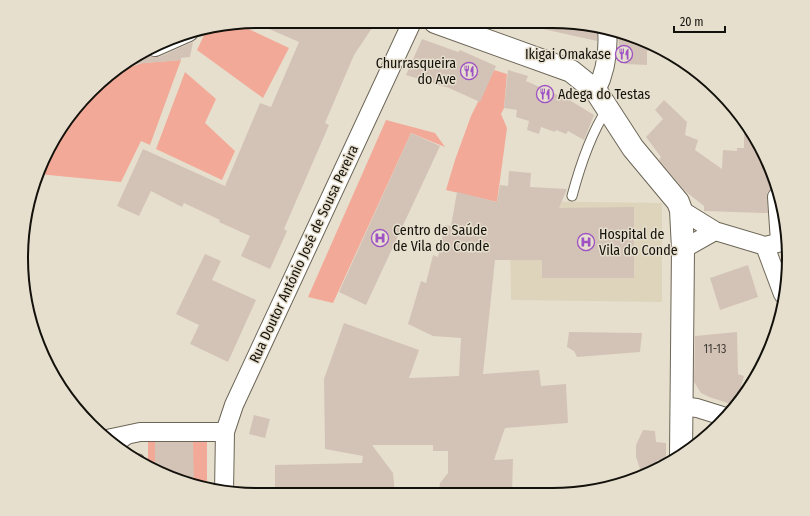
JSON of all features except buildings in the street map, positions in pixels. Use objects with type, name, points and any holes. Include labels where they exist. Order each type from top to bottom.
[{"type":"street","name":"Rua Doutor António José de Sousa Pereira","points":[[224,485],[225,432],[234,405],[409,28]]},
{"type":"street","points":[[452,28],[571,71],[596,91],[633,148],[678,202],[681,210],[682,249],[681,448]]},
{"type":"street","points":[[596,91],[602,78],[606,62],[607,35]]},
{"type":"street","points":[[777,209],[777,243],[781,279]]},
{"type":"street","points":[[681,210],[715,231],[777,243]]},
{"type":"street","points":[[682,249],[715,231]]},
{"type":"street","points":[[681,406],[697,408],[720,415]]},
{"type":"street","points":[[115,437],[140,432],[225,432]]},
{"type":"lane","points":[[572,196],[597,124],[607,109]]},
{"type":"lane","points":[[123,444],[140,432]]},
{"type":"shaded area","points":[[243,28],[246,28],[289,48],[263,98],[197,50],[204,34]]},
{"type":"shaded area","points":[[181,60],[150,145],[141,141],[121,182],[44,175],[59,143],[85,106],[106,85],[129,68],[142,63]]},
{"type":"shaded area","points":[[494,70],[507,74],[504,108],[501,114],[507,128],[497,202],[446,190],[471,116]]},
{"type":"shaded area","points":[[185,72],[216,99],[205,123],[235,151],[222,180],[156,149]]},
{"type":"shaded area","points":[[386,120],[435,133],[445,147],[411,133],[333,303],[308,297]]},
{"type":"shaded area","name":"Hospital de Vila do Conde","points":[[514,201],[662,203],[662,302],[511,300],[510,225]]},
{"type":"shaded area","points":[[148,439],[207,439],[207,482],[184,476],[148,460]]},
{"type":"place","name":"Ikigai Omakase","points":[[624,54]]},
{"type":"place","name":"Churrasqueira do Ave","points":[[469,71]]},
{"type":"place","name":"Adega do Testas","points":[[545,94]]},
{"type":"place","name":"Centro de Saúde de Vila do Conde","points":[[380,238]]},
{"type":"place","name":"Hospital de Vila do Conde","points":[[586,242]]}]
